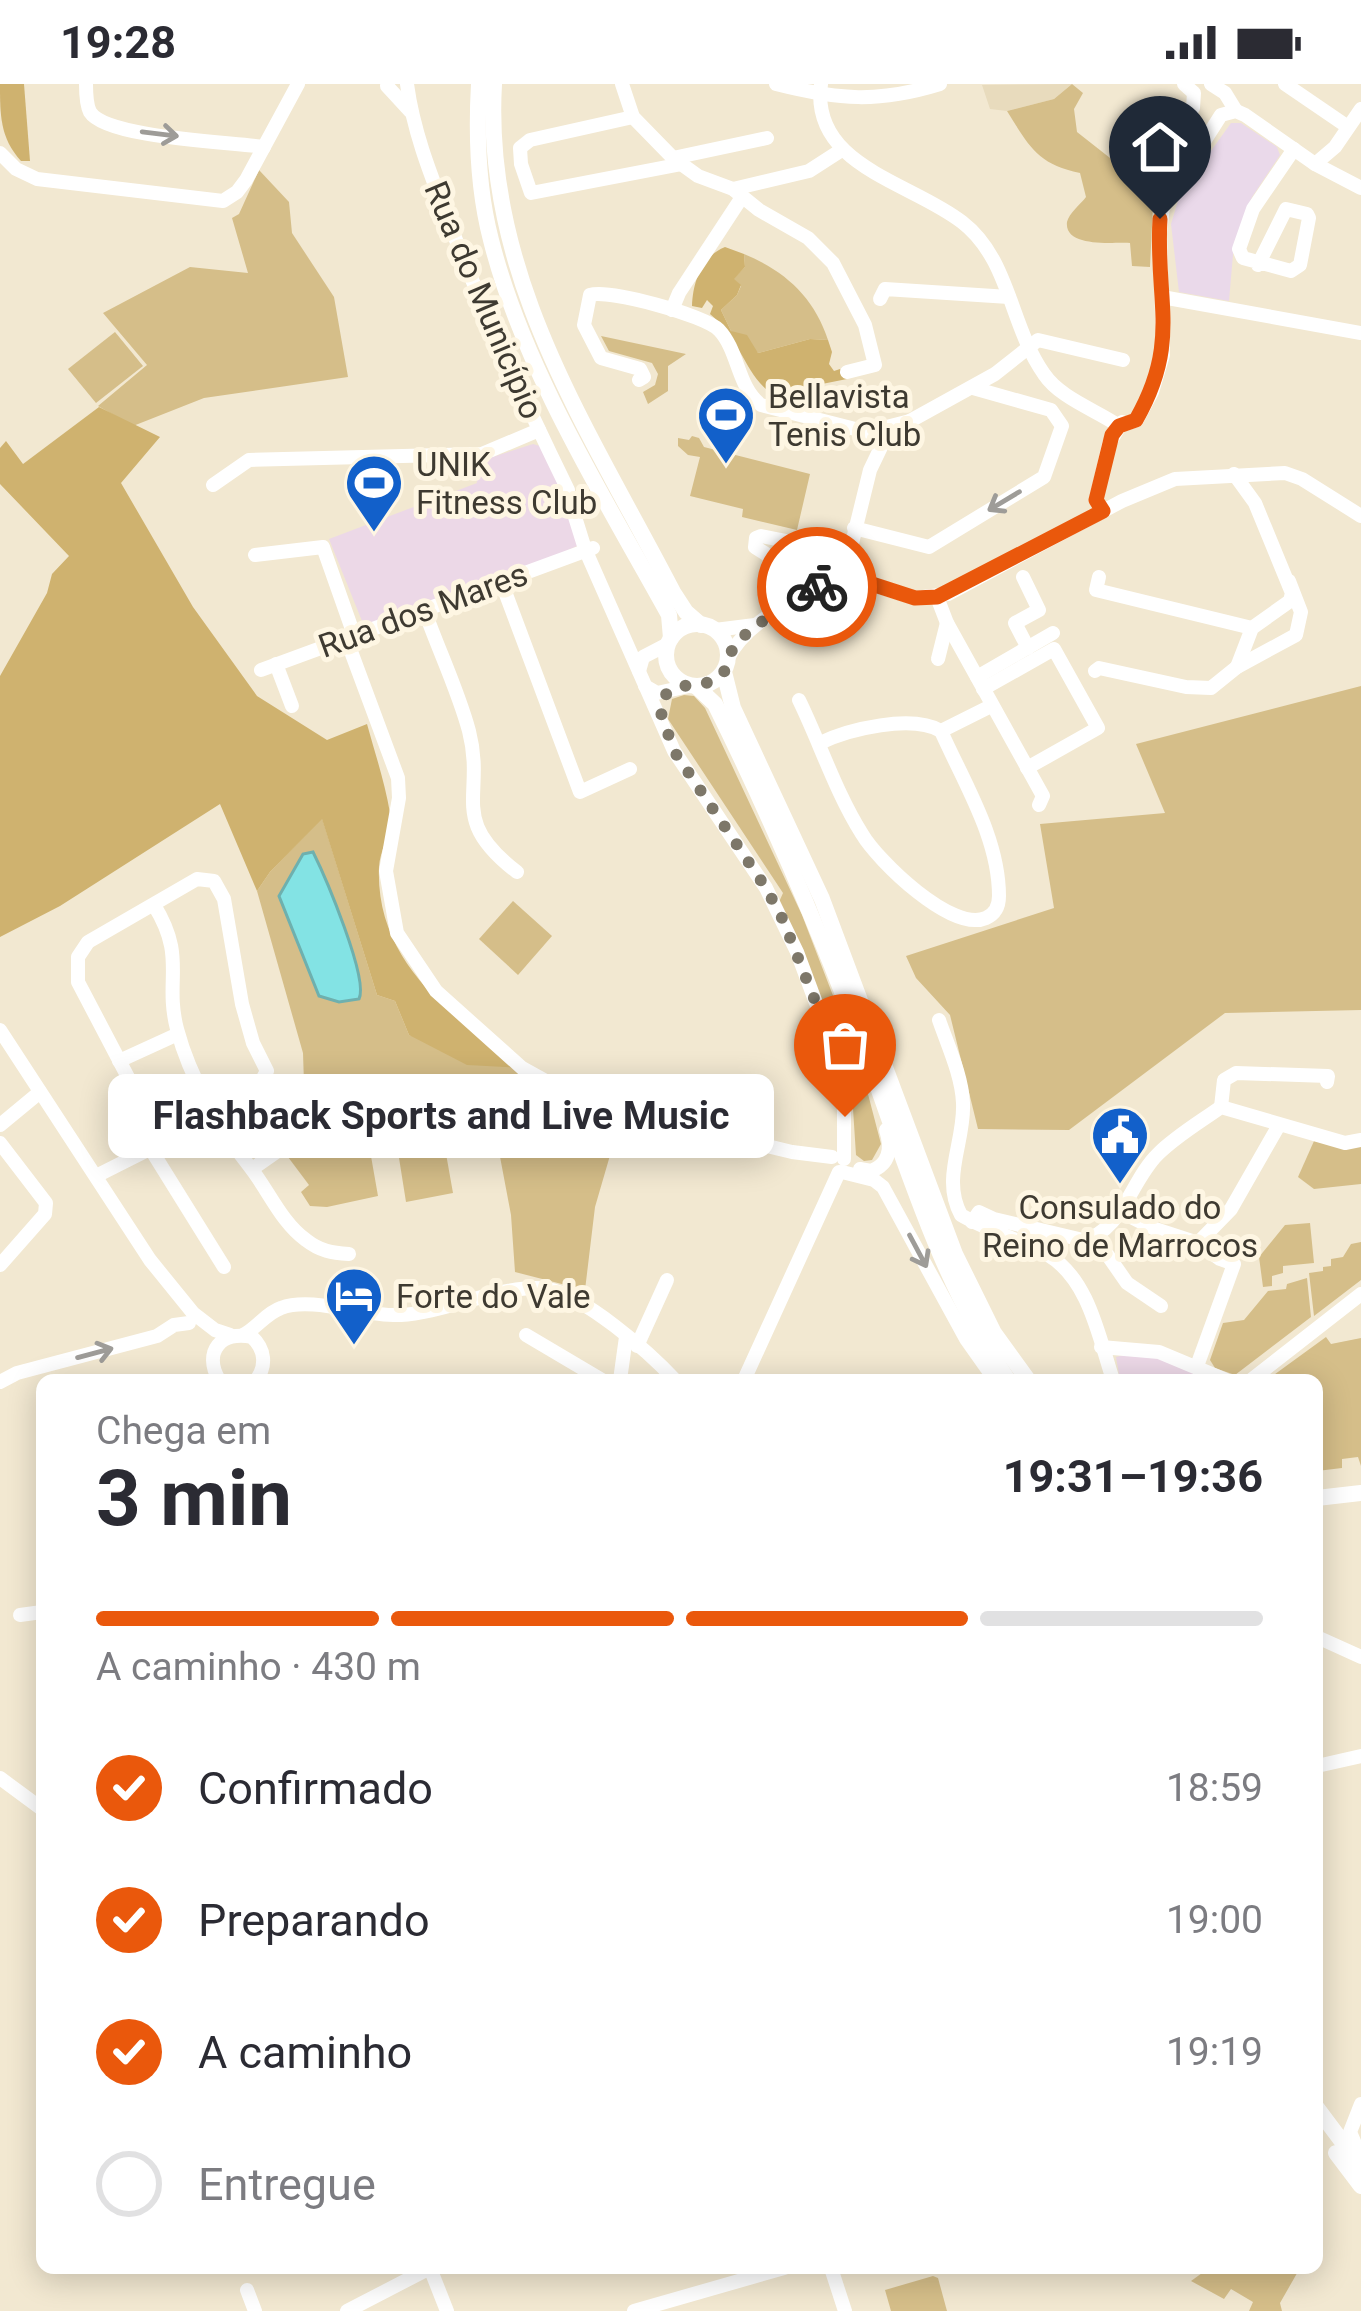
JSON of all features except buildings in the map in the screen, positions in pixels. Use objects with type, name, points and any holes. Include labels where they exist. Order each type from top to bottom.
[{"type":"main road","points":[[479,84],[483,196],[506,294],[539,369],[668,615],[663,644],[670,671],[715,704],[783,848],[934,1246],[982,1342],[1004,1374]]},
{"type":"main road","points":[[494,84],[497,182],[521,286],[554,361],[673,592],[686,612],[724,640],[733,708],[822,899],[955,1255],[994,1333],[1024,1374]]},
{"type":"main road","points":[[663,644],[681,628],[708,627]]},
{"type":"main road","points":[[693,686],[712,682],[725,666]]},
{"type":"main road","points":[[1323,1494],[1361,1490]]},
{"type":"main road","points":[[1323,2116],[1361,2167]]},
{"type":"main road","points":[[1323,2136],[1361,2186]]},
{"type":"street","points":[[86,84],[90,112],[100,122],[263,147]]},
{"type":"street","points":[[0,153],[16,169],[37,178],[224,200],[237,193],[298,84]]},
{"type":"street","points":[[622,84],[633,118],[678,161],[808,238],[833,263],[850,290],[875,365],[847,372]]},
{"type":"street","points":[[776,84],[885,98],[940,84]]},
{"type":"street","points":[[1165,200],[1145,182],[1193,108],[1194,93],[1184,84]]},
{"type":"street","points":[[1211,84],[1236,111],[1361,188]]},
{"type":"street","points":[[1285,84],[1348,127]]},
{"type":"street","points":[[384,85],[408,86],[410,111]]},
{"type":"street","points":[[384,85],[410,111]]},
{"type":"street","points":[[820,90],[825,124],[840,151],[959,220],[991,253],[1028,347],[1046,378],[1119,426]]},
{"type":"street","points":[[1321,167],[1361,109]]},
{"type":"street","name":"Rua do Município","points":[[410,111],[475,287],[565,485],[661,723],[674,751],[783,920],[842,1069],[845,1117],[837,1164]]},
{"type":"street","points":[[1103,511],[1096,500],[1109,444],[1119,426],[1144,406],[1163,356],[1160,233],[1165,200],[1215,121],[1236,111]]},
{"type":"street","points":[[633,118],[530,140],[520,148],[531,193],[767,138]]},
{"type":"street","points":[[1258,265],[1286,209],[1306,214],[1300,265],[1291,271],[1258,265],[1243,258],[1239,248],[1242,231],[1294,149]]},
{"type":"street","points":[[672,310],[738,193],[808,171],[840,151]]},
{"type":"street","points":[[880,298],[885,289],[1009,297]]},
{"type":"street","points":[[639,380],[644,377],[640,369],[601,358],[584,325],[590,295],[598,292],[672,310],[716,326],[727,340],[750,397],[761,405],[853,429],[880,431],[910,421],[973,388],[1028,347],[1047,339],[1124,360]]},
{"type":"street","points":[[1162,297],[1361,333]]},
{"type":"street","points":[[854,527],[929,547],[1044,477],[1062,427],[1052,410],[973,388]]},
{"type":"street","points":[[844,575],[869,470],[883,443],[910,421]]},
{"type":"street","points":[[853,429],[865,442],[869,470]]},
{"type":"street","points":[[213,485],[248,460],[482,454],[539,430]]},
{"type":"street","points":[[1254,472],[1256,503]]},
{"type":"street","points":[[725,666],[734,645],[755,626],[832,578],[844,575],[915,598],[937,597],[1175,479],[1285,473],[1361,516]]},
{"type":"street","points":[[1095,671],[1100,668],[1198,689],[1218,684],[1237,667],[1295,635],[1300,612],[1289,581],[1256,503],[1234,474]]},
{"type":"street","points":[[766,554],[754,547],[756,538],[847,553]]},
{"type":"street","points":[[255,555],[323,547],[398,778],[386,871],[397,933],[436,991],[522,1068],[603,1106],[871,1171],[888,1157],[890,1143],[880,1096]]},
{"type":"street","name":"Rua do Município","points":[[589,548],[632,640],[640,649],[663,644]]},
{"type":"street","name":"Rua dos Mares","points":[[292,706],[268,667],[589,548]]},
{"type":"street","points":[[1023,577],[1039,610],[1015,623],[1028,649]]},
{"type":"street","points":[[1099,577],[1096,590],[1252,628]]},
{"type":"street","points":[[501,581],[580,792],[630,769]]},
{"type":"street","points":[[1237,667],[1252,628],[1290,601],[1289,581]]},
{"type":"street","points":[[937,597],[1043,796],[1039,805]]},
{"type":"street","points":[[424,609],[469,733],[470,800],[476,824],[488,846],[517,872]]},
{"type":"street","points":[[938,659],[947,623]]},
{"type":"street","points":[[708,627],[755,626]]},
{"type":"street","points":[[980,683],[1054,633]]},
{"type":"street","points":[[663,644],[640,662],[642,679],[657,693],[693,686]]},
{"type":"street","points":[[980,683],[1054,649],[1098,728],[1027,768]]},
{"type":"street","points":[[661,723],[667,693]]},
{"type":"street","points":[[800,700],[862,836],[937,908],[952,917],[980,920],[992,914],[999,899],[993,854],[941,731],[923,724],[886,725],[820,743]]},
{"type":"street","points":[[941,731],[992,706]]},
{"type":"street","points":[[96,1176],[217,1117],[258,1087],[267,1071],[242,1004],[224,899],[214,881],[197,878],[88,942],[78,957],[78,982],[131,1083]]},
{"type":"street","points":[[154,905],[174,947],[178,1034],[217,1117],[266,1194],[303,1238],[325,1252],[349,1254]]},
{"type":"street","points":[[939,1020],[963,1099],[962,1130],[951,1178],[953,1201],[972,1222],[1050,1256],[1072,1275],[1087,1301],[1111,1374]]},
{"type":"street","points":[[0,1030],[190,1323],[206,1339],[216,1374]]},
{"type":"street","points":[[119,1061],[178,1034]]},
{"type":"street","points":[[972,1222],[979,1212],[994,1220],[1083,1240],[1095,1237],[1110,1226],[1158,1154],[1221,1107],[1224,1080],[1236,1073],[1328,1076],[1327,1082]]},
{"type":"street","points":[[0,1125],[40,1091]]},
{"type":"street","points":[[1221,1107],[1345,1143],[1361,1140]]},
{"type":"street","points":[[1198,1243],[1232,1209],[1279,1125]]},
{"type":"street","points":[[0,1143],[46,1203],[45,1214],[0,1265]]},
{"type":"street","points":[[150,1148],[224,1267]]},
{"type":"street","points":[[252,1168],[282,1148]]},
{"type":"street","points":[[746,1374],[837,1164]]},
{"type":"street","points":[[837,1164],[883,1187],[966,1339],[991,1374]]},
{"type":"street","points":[[1119,1211],[1198,1243],[1234,1264],[1197,1366]]},
{"type":"street","points":[[1095,1237],[1127,1283],[1161,1306]]},
{"type":"street","points":[[150,1260],[193,1312],[215,1330],[252,1337],[261,1349]]},
{"type":"street","points":[[622,1374],[632,1341],[667,1280]]},
{"type":"street","points":[[212,1354],[283,1307],[394,1316],[547,1289],[564,1295],[632,1341],[668,1374]]},
{"type":"street","points":[[1259,1374],[1361,1294]]},
{"type":"street","points":[[260,1374],[267,1325],[295,1306]]},
{"type":"street","points":[[0,1382],[17,1372],[190,1323]]},
{"type":"street","points":[[526,1335],[592,1374]]},
{"type":"street","points":[[1103,1352],[1159,1352],[1214,1374]]},
{"type":"street","points":[[20,1615],[36,1613]]},
{"type":"street","points":[[1323,1640],[1361,1657]]},
{"type":"street","points":[[1323,1765],[1361,1756]]},
{"type":"street","points":[[0,1778],[36,1805]]},
{"type":"street","points":[[1361,2104],[1350,2132],[1361,2157]]},
{"type":"street","points":[[347,2311],[418,2274]]},
{"type":"street","points":[[432,2274],[444,2311]]},
{"type":"street","points":[[634,2311],[763,2274]]},
{"type":"street","points":[[833,2274],[845,2311]]},
{"type":"street","points":[[247,2290],[255,2311]]},
{"type":"shaded area","points":[[0,84],[24,84],[30,161],[21,161],[5,135]]},
{"type":"shaded area","points":[[1072,84],[1054,99],[1007,111],[990,109],[982,85]]},
{"type":"shaded area","points":[[1072,84],[1083,93],[1074,109],[1077,132],[1138,180],[1142,197],[1153,205],[1150,267],[1132,266],[1130,243],[1091,242],[1073,236],[1067,222],[1086,197],[1080,173],[1044,159],[1007,111],[1054,99]]},
{"type":"shaded area","points":[[1231,123],[1241,123],[1277,147],[1280,155],[1252,197],[1234,243],[1229,301],[1179,292],[1171,224],[1180,194]]},
{"type":"shaded area","points":[[259,170],[289,202],[292,233],[334,297],[348,377],[204,398],[133,426],[98,406],[147,365],[103,313],[190,267],[248,273],[232,218],[239,214]]},
{"type":"shaded area","points":[[725,247],[744,254],[745,267],[734,279],[741,285],[737,295],[721,310],[731,331],[747,335],[758,353],[810,339],[828,340],[829,364],[847,379],[772,394],[763,386],[710,314],[713,306],[707,300],[702,308],[692,306],[700,271]]},
{"type":"shaded area","points":[[744,254],[796,287],[815,311],[828,340],[810,339],[758,353],[731,331],[721,310],[741,286],[733,279],[745,267]]},
{"type":"shaded area","points":[[115,332],[143,366],[96,403],[68,369]]},
{"type":"shaded area","points":[[601,336],[686,354],[668,366],[668,391],[648,404],[643,392],[655,385],[658,374],[652,363],[609,351]]},
{"type":"shaded area","points":[[99,407],[160,437],[121,483],[193,607],[257,696],[327,740],[367,724],[390,813],[379,867],[381,901],[390,931],[404,959],[445,1007],[522,1068],[467,1065],[409,1035],[395,1001],[377,995],[322,819],[257,891],[220,804],[60,906],[0,937],[0,676],[47,593],[52,574],[69,556],[0,484],[0,448],[6,441],[23,464]]},
{"type":"shaded area","points":[[692,436],[704,447],[810,474],[797,530],[742,517],[743,509],[690,496],[700,457],[688,455],[678,446],[678,438]]},
{"type":"shaded area","points":[[533,444],[543,447],[581,544],[531,568],[364,626],[329,539],[477,483],[474,463]]},
{"type":"shaded area","points":[[1361,686],[1361,1010],[1225,1013],[1069,1130],[978,1129],[950,1015],[916,978],[906,956],[1054,908],[1040,824],[1165,813],[1136,744]]},
{"type":"shaded area","points":[[694,696],[705,708],[802,915],[862,1071],[881,1144],[872,1160],[856,1155],[851,1078],[779,902],[783,893],[668,719],[672,699]]},
{"type":"shaded area","points":[[322,818],[377,995],[395,1001],[409,1035],[522,1068],[548,1092],[602,1115],[611,1152],[595,1207],[585,1290],[515,1272],[511,1215],[491,1109],[480,1103],[476,1082],[430,1091],[435,1092],[453,1193],[406,1202],[396,1139],[376,1142],[370,1102],[362,1105],[378,1196],[327,1207],[310,1206],[301,1192],[309,1185],[270,1133],[305,1114],[303,1053],[257,891]]},
{"type":"shaded area","points":[[513,901],[552,936],[518,975],[479,939]]},
{"type":"shaded area","points":[[1314,1141],[1361,1147],[1361,1184],[1314,1189],[1298,1177]]},
{"type":"shaded area","points":[[1310,1223],[1314,1263],[1283,1266],[1283,1273],[1272,1276],[1272,1286],[1263,1287],[1259,1257],[1285,1225]]},
{"type":"shaded area","points":[[1361,1242],[1361,1280],[1314,1316],[1309,1273],[1323,1271],[1331,1266],[1331,1259],[1343,1257],[1351,1244]]},
{"type":"shaded area","points":[[1307,1278],[1311,1317],[1236,1374],[1215,1368],[1210,1360],[1223,1323],[1244,1320],[1268,1291],[1286,1289],[1287,1284]]},
{"type":"shaded area","points":[[1326,1337],[1331,1344],[1361,1338],[1361,1466],[1358,1457],[1342,1459],[1342,1468],[1323,1470],[1323,1374],[1275,1374]]},
{"type":"shaded area","points":[[1116,1357],[1155,1357],[1195,1374],[1119,1374]]},
{"type":"shaded area","points":[[1201,2274],[1297,2274],[1280,2303],[1282,2311],[1249,2311],[1253,2302],[1231,2289],[1224,2299],[1191,2281]]},
{"type":"shaded area","points":[[938,2278],[947,2311],[891,2311],[885,2290]]},
{"type":"water","points":[[313,852],[352,950],[359,999],[339,1002],[319,996],[279,896],[303,854]]},
{"type":"way so far","points":[[817,587],[734,645],[718,678],[667,693],[661,713],[674,751],[783,920],[842,1069],[845,1117]]},
{"type":"place","name":"Bellavista Tenis Club","points":[[726,466]]},
{"type":"place","name":"UNIK Fitness Club","points":[[374,534]]},
{"type":"place","name":"Flashback Sports and Live Music","points":[[845,1117]]},
{"type":"place","name":"Consulado do Reino de Marrocos","points":[[1120,1186]]},
{"type":"place","name":"Forte do Vale","points":[[354,1347]]},
{"type":"route","points":[[817,587],[844,575],[915,598],[937,597],[1103,511],[1096,500],[1112,435],[1119,426],[1136,420],[1152,392],[1163,356],[1160,219]]}]
